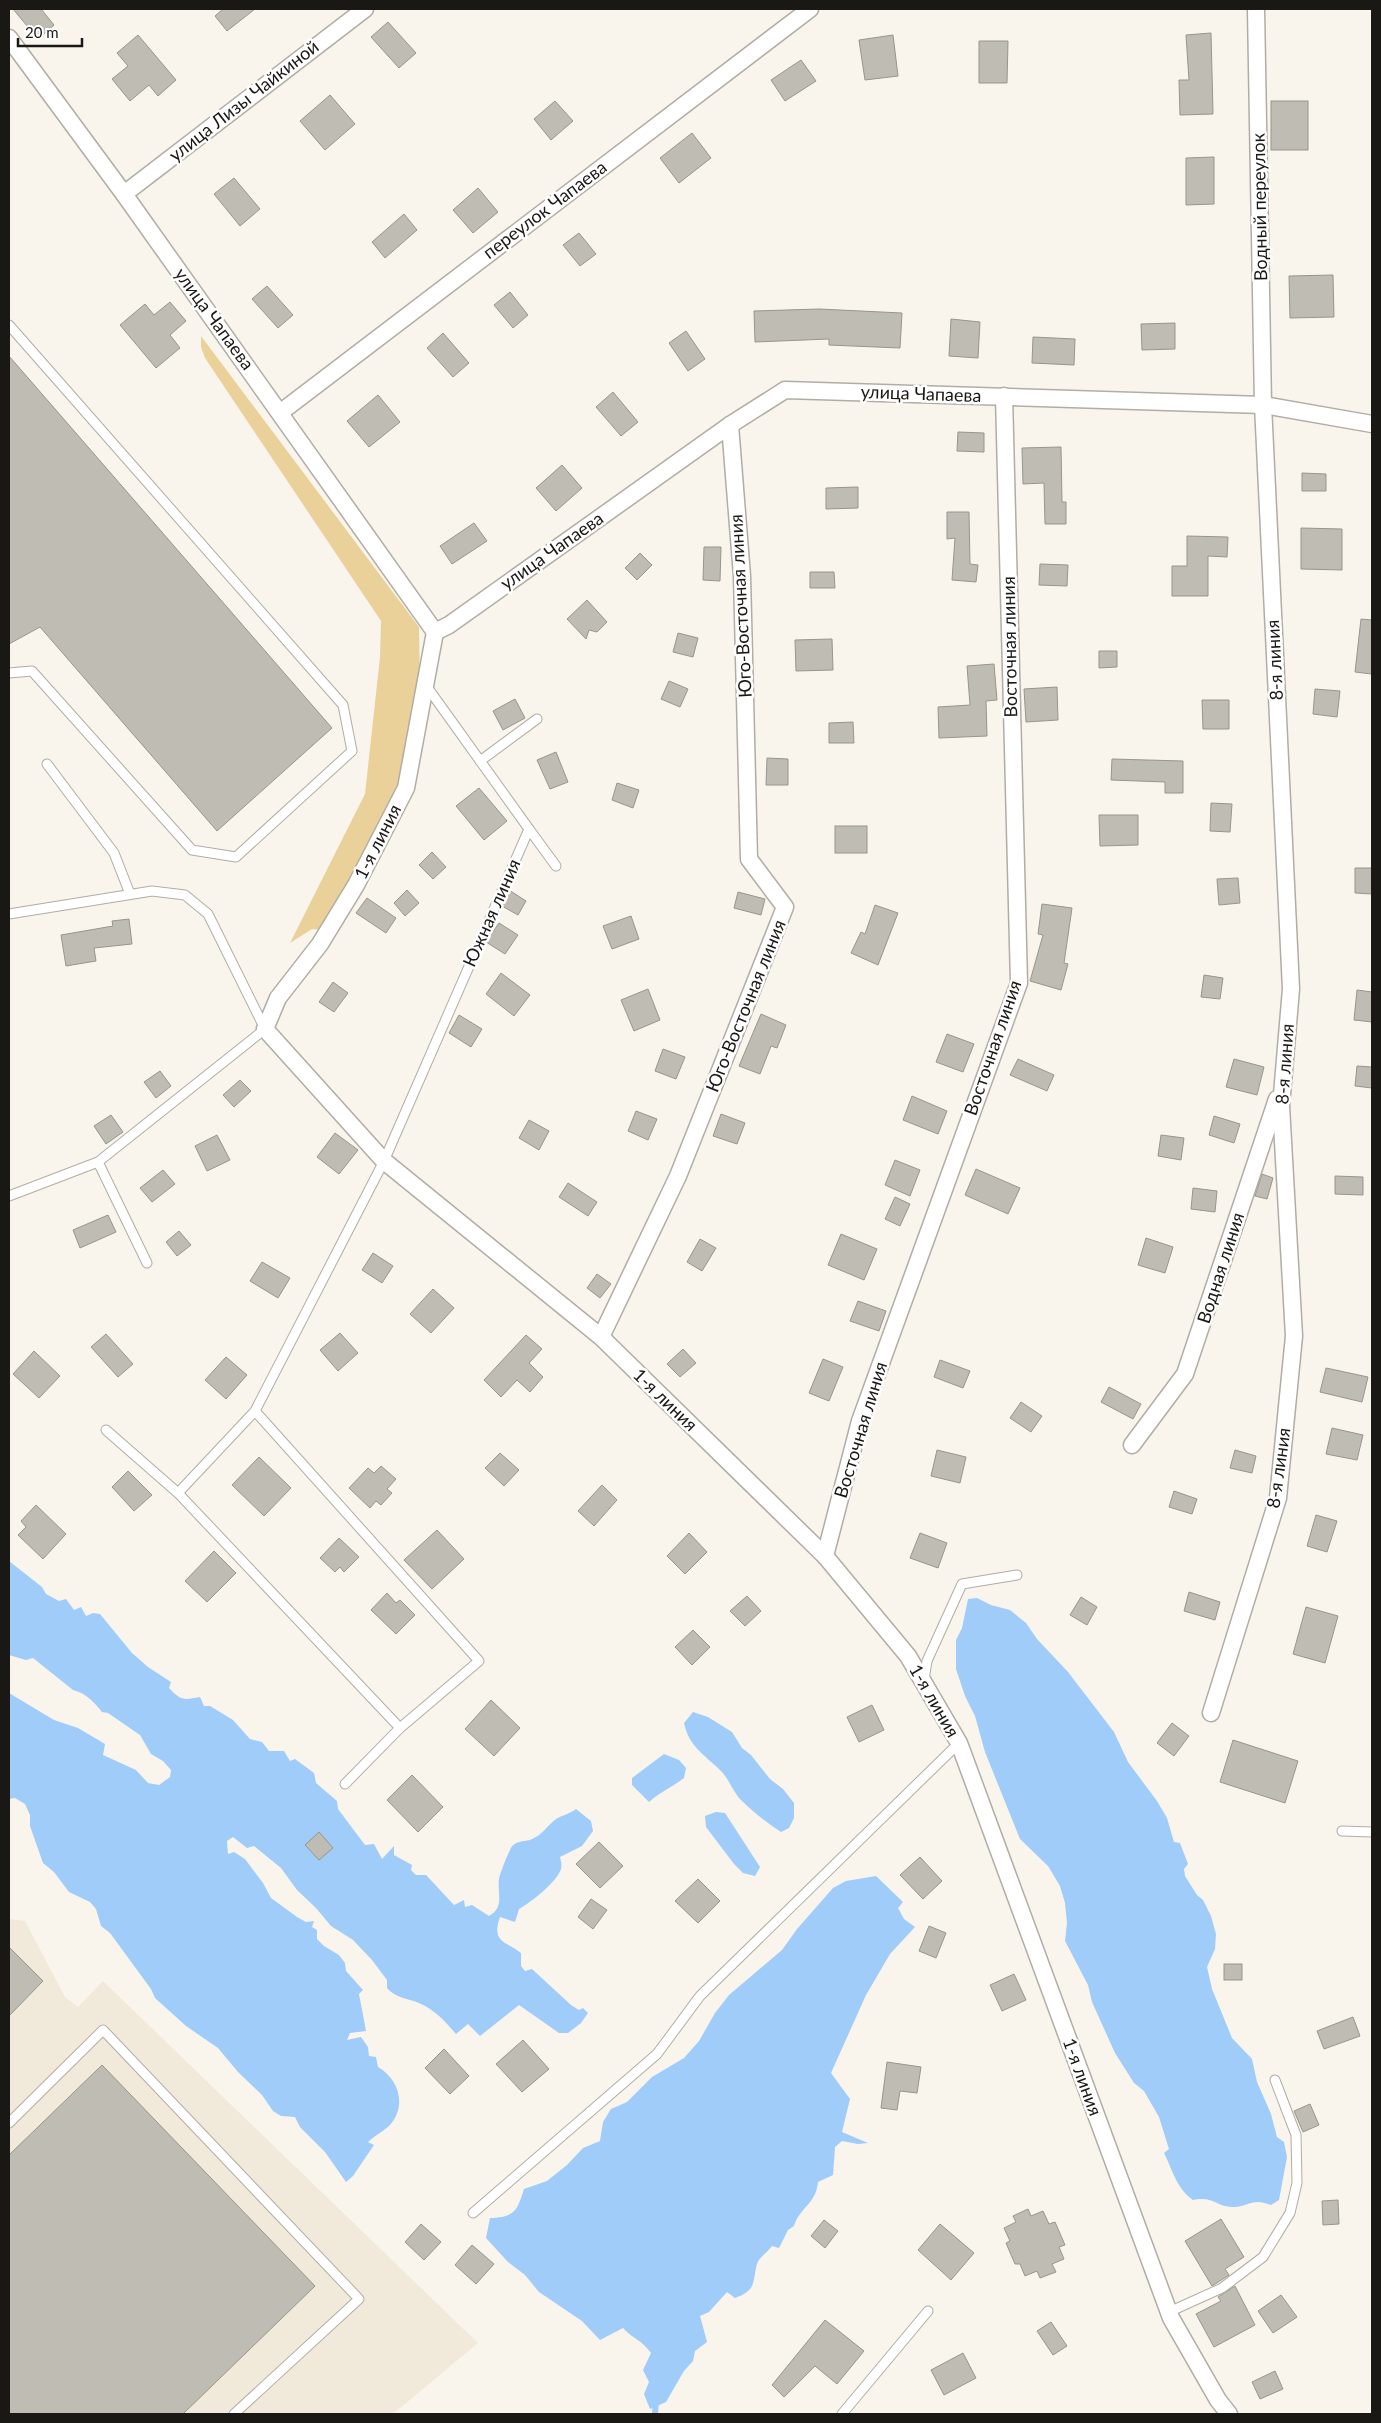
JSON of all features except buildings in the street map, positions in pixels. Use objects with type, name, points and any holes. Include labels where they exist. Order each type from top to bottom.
[{"type":"street","name":"улица Лизы Чайкиной","points":[[124,194],[364,9]]},
{"type":"street","name":"переулок Чапаева","points":[[281,412],[810,9]]},
{"type":"street","name":"Водный переулок","points":[[1256,9],[1263,405]]},
{"type":"street","name":"улица Чапаева","points":[[9,38],[281,412],[435,632],[449,625],[730,424],[785,390],[1263,405],[1372,424]]},
{"type":"street","name":"Восточная линия","points":[[825,1556],[860,1421],[1019,983],[1004,396]]},
{"type":"street","name":"8-я линия","points":[[1211,1713],[1278,1498],[1294,1336],[1281,1106],[1291,989],[1263,405]]},
{"type":"street","name":"Юго-Восточная линия","points":[[601,1337],[678,1176],[785,907],[749,859],[742,576],[730,424]]},
{"type":"street","name":"1-я линия","points":[[435,632],[406,788],[356,885],[320,944],[278,998],[264,1028],[384,1161],[601,1337],[825,1556],[908,1656],[958,1743],[1169,2312],[1218,2400],[1229,2414]]},
{"type":"street","name":"Водная линия","points":[[1132,1445],[1185,1374],[1284,1078]]},
{"type":"lane","points":[[9,325],[343,705],[352,751],[236,857],[192,850],[32,671],[9,673]]},
{"type":"lane","points":[[425,684],[556,866]]},
{"type":"lane","points":[[480,761],[537,719]]},
{"type":"lane","points":[[47,764],[114,853],[130,894]]},
{"type":"lane","name":"Южная линия","points":[[384,1161],[529,829]]},
{"type":"lane","name":"1-я линия","points":[[9,914],[152,891],[185,895],[208,914],[264,1028]]},
{"type":"lane","points":[[9,1196],[98,1162],[264,1028]]},
{"type":"lane","points":[[178,1493],[255,1411],[384,1161]]},
{"type":"lane","points":[[98,1162],[147,1263]]},
{"type":"lane","points":[[255,1411],[478,1661],[400,1728],[345,1784]]},
{"type":"lane","points":[[106,1430],[178,1493],[400,1728]]},
{"type":"lane","points":[[924,1684],[927,1661],[962,1584],[1017,1575]]},
{"type":"lane","points":[[473,2213],[657,2054],[700,1996],[958,1743]]},
{"type":"lane","points":[[1342,1831],[1372,1832]]},
{"type":"lane","points":[[9,2123],[103,2030],[359,2298],[234,2414]]},
{"type":"lane","points":[[1169,2312],[1222,2288],[1263,2257],[1290,2213],[1297,2183],[1296,2135],[1275,2080]]},
{"type":"lane","points":[[842,2414],[928,2312]]},
{"type":"shaded area","points":[[201,336],[419,627],[420,682],[402,786],[323,930],[312,929],[290,943],[365,794],[380,657],[381,621],[205,358],[201,347]]},
{"type":"shaded area","points":[[9,1919],[25,1921],[65,1997],[78,2007],[103,1981],[478,2343],[393,2414],[9,2414]]},
{"type":"water","points":[[9,1561],[42,1587],[46,1594],[59,1601],[66,1599],[74,1610],[81,1607],[86,1616],[93,1613],[100,1614],[132,1653],[148,1667],[171,1682],[169,1688],[177,1695],[186,1699],[200,1697],[204,1706],[210,1706],[233,1720],[250,1739],[262,1742],[269,1751],[284,1751],[290,1761],[295,1759],[314,1773],[316,1783],[337,1801],[338,1809],[365,1845],[374,1844],[382,1859],[394,1846],[394,1855],[412,1865],[411,1870],[416,1875],[426,1875],[454,1905],[464,1900],[465,1907],[472,1905],[489,1916],[497,1909],[499,1904],[500,1876],[514,1844],[536,1837],[556,1819],[576,1809],[591,1821],[593,1831],[582,1846],[560,1857],[561,1869],[549,1886],[519,1909],[515,1922],[500,1917],[497,1932],[502,1940],[521,1953],[521,1966],[525,1971],[532,1969],[571,2005],[579,2010],[583,2008],[588,2013],[581,2023],[568,2033],[559,2033],[519,2005],[480,2036],[468,2024],[456,2034],[435,2012],[419,2003],[397,1996],[390,1991],[387,1988],[387,1980],[372,1960],[353,1940],[331,1926],[297,1890],[281,1868],[254,1846],[247,1848],[233,1837],[227,1841],[228,1854],[234,1852],[245,1859],[263,1883],[271,1898],[306,1922],[314,1921],[312,1927],[317,1930],[317,1939],[324,1946],[339,1955],[345,1963],[346,1971],[363,1990],[359,1994],[366,2031],[350,2033],[347,2040],[361,2037],[368,2047],[369,2056],[376,2057],[378,2067],[391,2078],[396,2086],[399,2101],[395,2118],[388,2127],[368,2142],[374,2145],[353,2176],[346,2182],[325,2152],[300,2127],[295,2117],[281,2116],[273,2111],[262,2095],[238,2072],[218,2048],[186,2026],[155,1998],[151,1989],[110,1933],[101,1926],[96,1909],[90,1902],[69,1892],[54,1872],[43,1863],[30,1826],[30,1815],[25,1804],[15,1798],[9,1799],[9,1693],[54,1720],[78,1728],[105,1744],[103,1755],[136,1770],[148,1783],[159,1785],[170,1777],[171,1770],[163,1761],[151,1754],[140,1735],[108,1713],[102,1712],[89,1698],[73,1690],[33,1658],[26,1660],[9,1655]]},
{"type":"water","points":[[977,1598],[991,1605],[1010,1610],[1026,1623],[1037,1639],[1068,1672],[1114,1732],[1128,1762],[1157,1801],[1167,1818],[1174,1842],[1180,1843],[1188,1864],[1184,1869],[1185,1876],[1197,1895],[1203,1900],[1211,1916],[1216,1934],[1215,1949],[1207,1967],[1212,1989],[1232,2038],[1252,2059],[1257,2082],[1271,2114],[1277,2137],[1284,2142],[1287,2157],[1279,2200],[1271,2205],[1255,2202],[1243,2206],[1227,2207],[1211,2200],[1193,2200],[1183,2191],[1176,2179],[1164,2153],[1169,2149],[1159,2117],[1144,2091],[1134,2083],[1115,2053],[1092,2002],[1088,1985],[1065,1941],[1067,1923],[1065,1903],[1060,1886],[1048,1866],[1020,1839],[985,1752],[975,1716],[965,1696],[956,1669],[956,1640],[962,1628],[968,1599]]},
{"type":"water","points":[[693,1712],[708,1717],[732,1732],[742,1748],[751,1755],[770,1779],[783,1789],[794,1803],[794,1818],[789,1828],[781,1832],[750,1809],[738,1797],[721,1771],[694,1745],[684,1723]]},
{"type":"water","points":[[664,1754],[679,1760],[686,1768],[684,1778],[649,1802],[632,1785],[632,1778]]},
{"type":"water","points":[[716,1812],[725,1813],[760,1867],[755,1876],[743,1873],[734,1864],[706,1827],[705,1816]]},
{"type":"water","points":[[876,1876],[903,1902],[898,1908],[904,1919],[915,1927],[890,1954],[866,1995],[831,2073],[850,2099],[842,2132],[868,2143],[858,2144],[842,2141],[835,2147],[833,2175],[818,2182],[811,2201],[800,2214],[794,2226],[788,2230],[779,2248],[772,2246],[759,2260],[750,2289],[735,2298],[727,2292],[709,2312],[700,2316],[707,2342],[695,2351],[693,2361],[684,2371],[666,2402],[650,2409],[644,2394],[649,2382],[643,2370],[651,2353],[648,2349],[623,2328],[600,2340],[582,2321],[539,2292],[525,2275],[508,2262],[486,2238],[490,2218],[510,2214],[517,2208],[524,2189],[547,2181],[567,2165],[583,2148],[600,2141],[603,2122],[611,2109],[627,2102],[652,2077],[684,2058],[699,2041],[715,2013],[729,1995],[782,1950],[797,1929],[833,1888],[846,1881]]},
{"type":"waterway","points":[[655,2414],[656,2399]]}]
